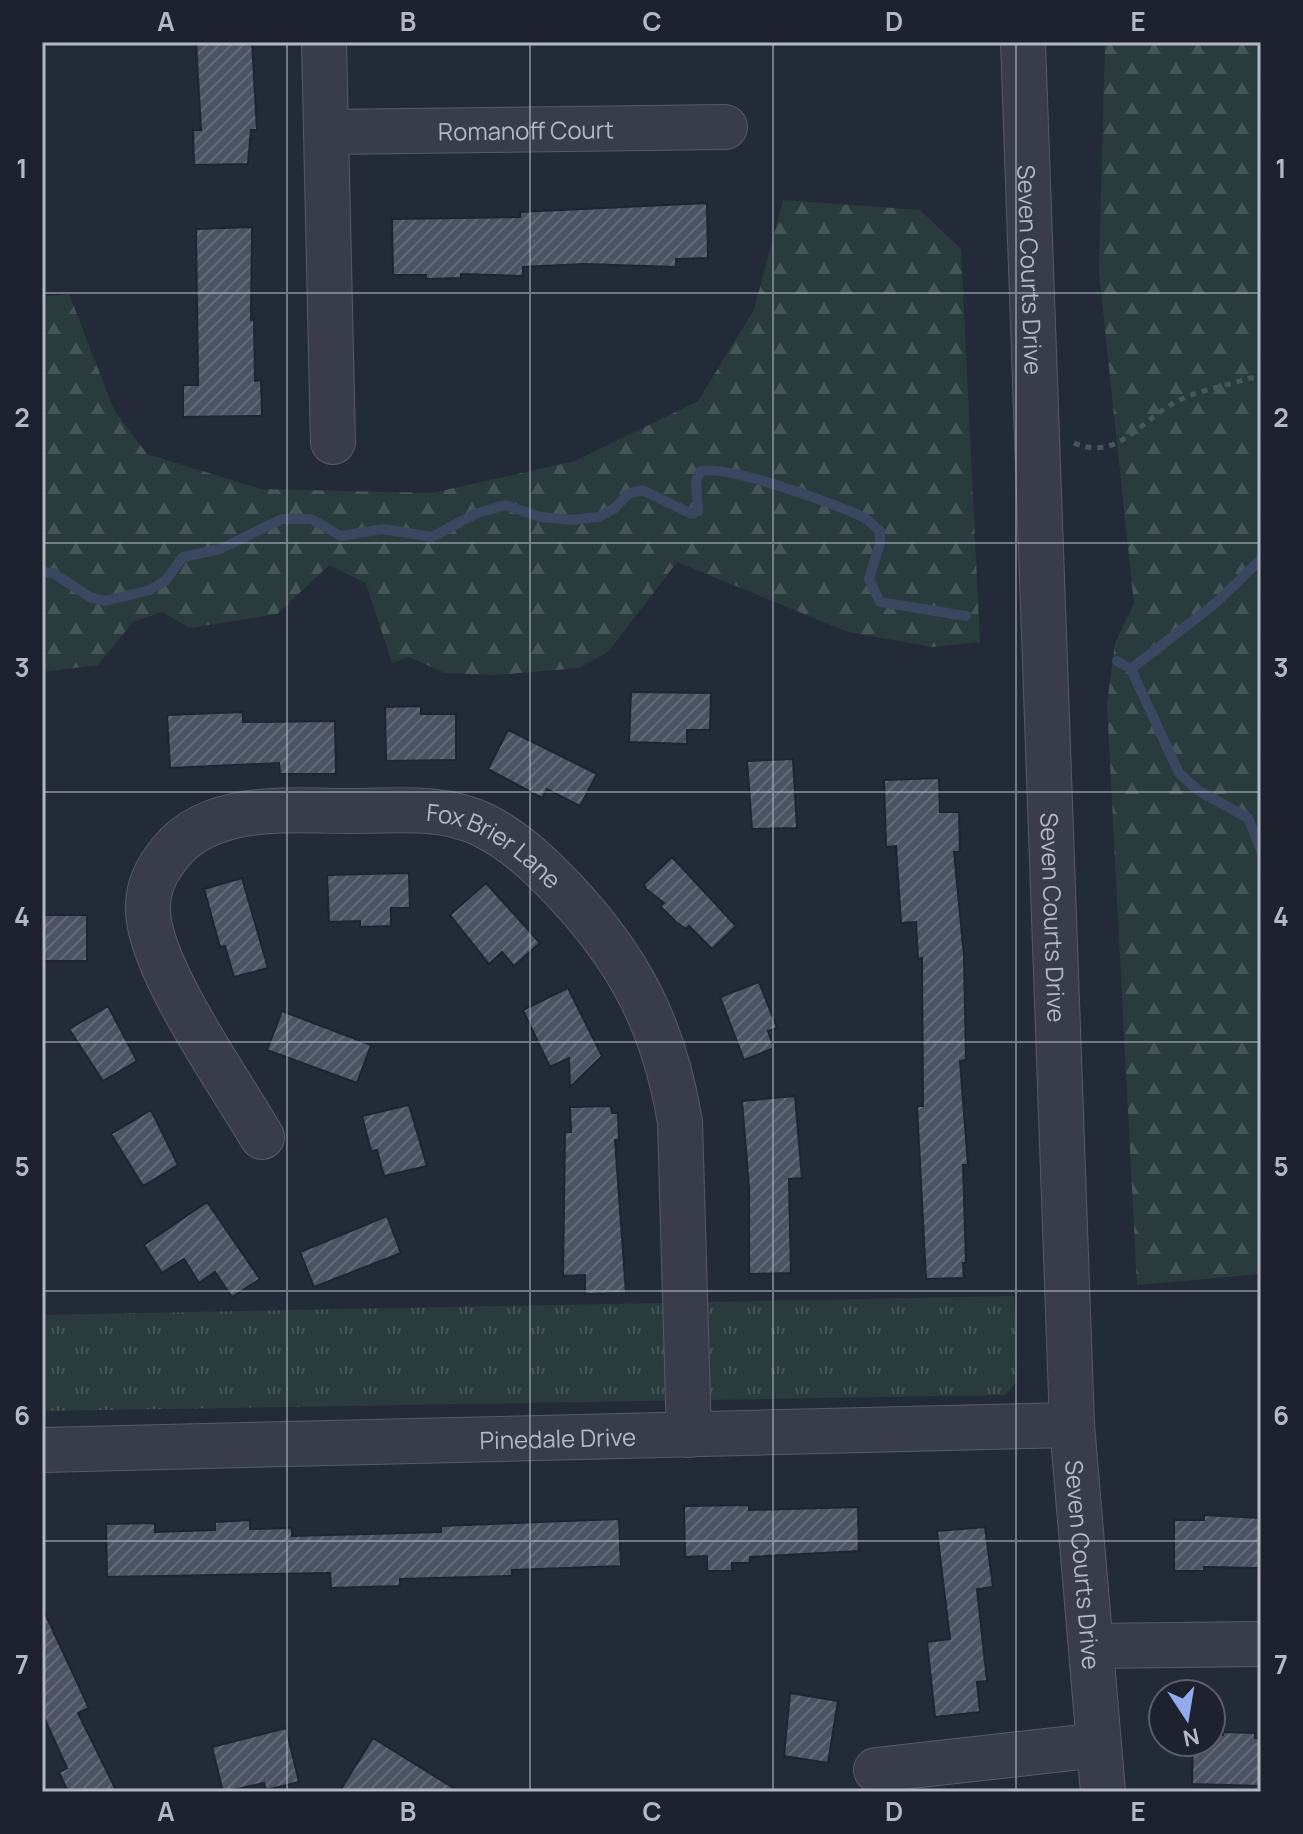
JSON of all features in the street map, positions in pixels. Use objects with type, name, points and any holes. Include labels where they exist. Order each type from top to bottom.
[{"type":"street","points":[[324,42],[333,442]]},
{"type":"street","name":"Seven Courts Drive","points":[[1023,42],[1072,1425],[1103,1792]]},
{"type":"street","name":"Romanoff Court","points":[[326,132],[725,127]]},
{"type":"street","name":"Fox Brier Lane","points":[[262,1137],[158,957],[147,909],[152,882],[166,856],[184,838],[207,824],[264,811],[442,811],[482,824],[502,836],[532,857],[612,943],[657,1030],[672,1075],[680,1122],[689,1435]]},
{"type":"street","name":"Pinedale Drive","points":[[42,1450],[1072,1425]]},
{"type":"street","points":[[1091,1646],[1261,1644]]},
{"type":"street","points":[[876,1770],[1099,1745]]},
{"type":"path","points":[[1037,427],[1091,450],[1117,444],[1174,403],[1250,378],[1261,378]]},
{"type":"green space","points":[[1105,42],[1261,42],[1261,1274],[1137,1285],[1107,704],[1115,643],[1134,604],[1099,273]]},
{"type":"green space","points":[[783,200],[920,210],[961,249],[980,642],[932,647],[848,632],[677,562],[608,652],[579,668],[495,675],[445,673],[409,657],[392,663],[366,583],[329,565],[277,614],[190,628],[162,612],[133,622],[98,665],[42,672],[42,297],[69,294],[114,410],[147,454],[261,489],[432,493],[575,461],[698,401],[754,310]]},
{"type":"green space","points":[[1014,1296],[1017,1381],[1006,1395],[42,1411],[42,1315]]},
{"type":"building","points":[[196,42],[252,42],[257,130],[251,130],[248,164],[194,165],[193,130],[201,130]]},
{"type":"building","points":[[707,203],[708,258],[676,259],[676,267],[584,264],[523,267],[523,276],[461,274],[461,278],[426,279],[426,275],[393,275],[392,219],[520,217],[520,212]]},
{"type":"building","points":[[252,227],[251,320],[254,319],[255,381],[261,380],[262,416],[183,417],[183,385],[198,385],[196,229]]},
{"type":"building","points":[[631,692],[711,693],[710,730],[687,730],[687,744],[629,742]]},
{"type":"building","points":[[421,706],[421,714],[456,714],[456,760],[386,761],[385,707]]},
{"type":"building","points":[[243,712],[243,722],[335,721],[336,774],[280,774],[279,763],[170,768],[167,715]]},
{"type":"building","points":[[508,730],[597,774],[580,806],[547,789],[542,798],[488,769]]},
{"type":"building","points":[[793,759],[797,828],[752,829],[747,761]]},
{"type":"building","points":[[939,778],[940,812],[959,812],[960,852],[954,852],[964,956],[966,1060],[960,1061],[968,1165],[963,1165],[966,1263],[963,1263],[964,1278],[926,1279],[917,1106],[923,1106],[922,958],[918,959],[916,922],[901,923],[896,846],[886,847],[884,780]]},
{"type":"building","points":[[672,857],[736,926],[712,949],[689,926],[686,929],[677,923],[660,906],[664,903],[646,889],[644,884]]},
{"type":"building","points":[[409,873],[410,908],[391,908],[391,926],[360,927],[360,921],[329,922],[327,875]]},
{"type":"building","points":[[242,878],[268,968],[234,977],[225,946],[220,947],[204,889]]},
{"type":"building","points":[[486,883],[540,943],[514,966],[502,952],[489,964],[450,915]]},
{"type":"building","points":[[44,915],[87,915],[87,961],[44,961]]},
{"type":"building","points":[[759,982],[777,1028],[768,1031],[774,1048],[744,1060],[720,997]]},
{"type":"building","points":[[566,984],[602,1056],[570,1087],[569,1058],[550,1067],[523,1010],[566,989]]},
{"type":"building","points":[[108,1006],[137,1061],[103,1081],[69,1029]]},
{"type":"building","points":[[282,1011],[371,1045],[357,1083],[267,1050]]},
{"type":"building","points":[[795,1096],[802,1178],[789,1179],[791,1273],[749,1274],[749,1188],[742,1101]]},
{"type":"building","points":[[409,1105],[427,1166],[384,1176],[377,1150],[371,1151],[362,1116]]},
{"type":"building","points":[[611,1106],[612,1113],[618,1113],[619,1140],[615,1140],[626,1293],[585,1294],[585,1275],[563,1276],[565,1132],[571,1132],[570,1107]]},
{"type":"building","points":[[151,1110],[178,1165],[143,1186],[111,1134]]},
{"type":"building","points":[[207,1202],[260,1279],[232,1297],[215,1272],[199,1283],[184,1259],[162,1273],[144,1245]]},
{"type":"building","points":[[387,1216],[401,1253],[314,1287],[300,1252]]},
{"type":"building","points":[[749,1505],[749,1510],[858,1507],[859,1551],[750,1557],[750,1563],[732,1563],[732,1571],[707,1571],[707,1556],[685,1557],[684,1506]]},
{"type":"building","points":[[1204,1515],[1261,1518],[1261,1568],[1204,1567],[1204,1571],[1174,1571],[1174,1520],[1204,1520]]},
{"type":"building","points":[[619,1519],[621,1566],[512,1570],[512,1576],[400,1579],[400,1586],[331,1588],[330,1573],[107,1577],[106,1524],[155,1523],[155,1532],[215,1530],[215,1522],[250,1520],[250,1529],[292,1528],[292,1536],[441,1532],[441,1526]]},
{"type":"building","points":[[985,1527],[993,1587],[977,1589],[987,1681],[977,1682],[980,1712],[935,1717],[927,1642],[950,1639],[937,1531]]},
{"type":"building","points":[[42,1607],[89,1708],[78,1713],[117,1792],[68,1792],[59,1772],[67,1768],[42,1713]]},
{"type":"building","points":[[790,1693],[838,1701],[828,1763],[784,1756]]},
{"type":"building","points":[[286,1728],[299,1782],[266,1790],[264,1783],[223,1792],[212,1747]]},
{"type":"building","points":[[1227,1732],[1255,1733],[1255,1738],[1261,1738],[1261,1786],[1192,1784],[1193,1758],[1227,1758]]},
{"type":"building","points":[[373,1738],[460,1792],[339,1792]]},
{"type":"waterway","points":[[42,572],[53,573],[90,597],[105,601],[150,590],[166,580],[183,557],[220,549],[282,519],[311,519],[341,536],[383,529],[432,537],[475,514],[505,505],[540,517],[572,520],[598,517],[615,508],[628,494],[642,490],[692,514],[698,511],[696,481],[700,472],[712,471],[753,478],[864,517],[880,531],[880,543],[869,579],[880,602],[966,616]]},
{"type":"waterway","points":[[1131,669],[1217,602],[1261,559]]},
{"type":"waterway","points":[[1117,661],[1131,669],[1179,773],[1199,791],[1248,818],[1261,850]]}]
